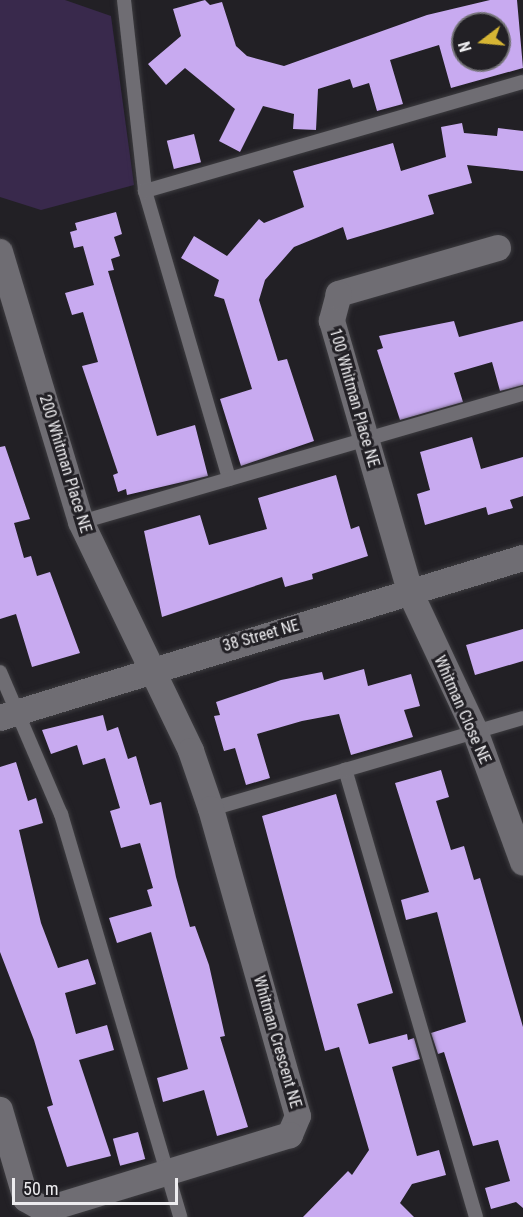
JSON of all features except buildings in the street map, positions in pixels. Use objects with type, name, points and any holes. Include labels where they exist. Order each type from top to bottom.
[{"type":"street","name":"100 Whitman Place NE","points":[[410,592],[333,321],[339,294],[498,248]]},
{"type":"street","name":"200 Whitman Place NE","points":[[0,252],[81,522],[110,592],[153,667]]},
{"type":"street","name":"38 Street NE","points":[[10,716],[153,667],[523,558]]},
{"type":"street","name":"Whitman Close NE","points":[[410,592],[476,731],[523,862]]},
{"type":"street","name":"Whitman Crescent NE","points":[[0,1110],[26,1199],[45,1210],[290,1135],[298,1116],[211,808],[153,667]]},
{"type":"lane","points":[[124,0],[144,191],[229,479]]},
{"type":"lane","points":[[144,191],[523,82]]},
{"type":"lane","points":[[81,522],[523,394]]},
{"type":"lane","points":[[0,672],[10,716],[62,814],[180,1217]]},
{"type":"lane","points":[[211,808],[523,718]]},
{"type":"lane","points":[[345,770],[476,1217]]},
{"type":"shaded area","points":[[0,0],[65,0],[111,16],[134,185],[41,210],[0,197]]}]
